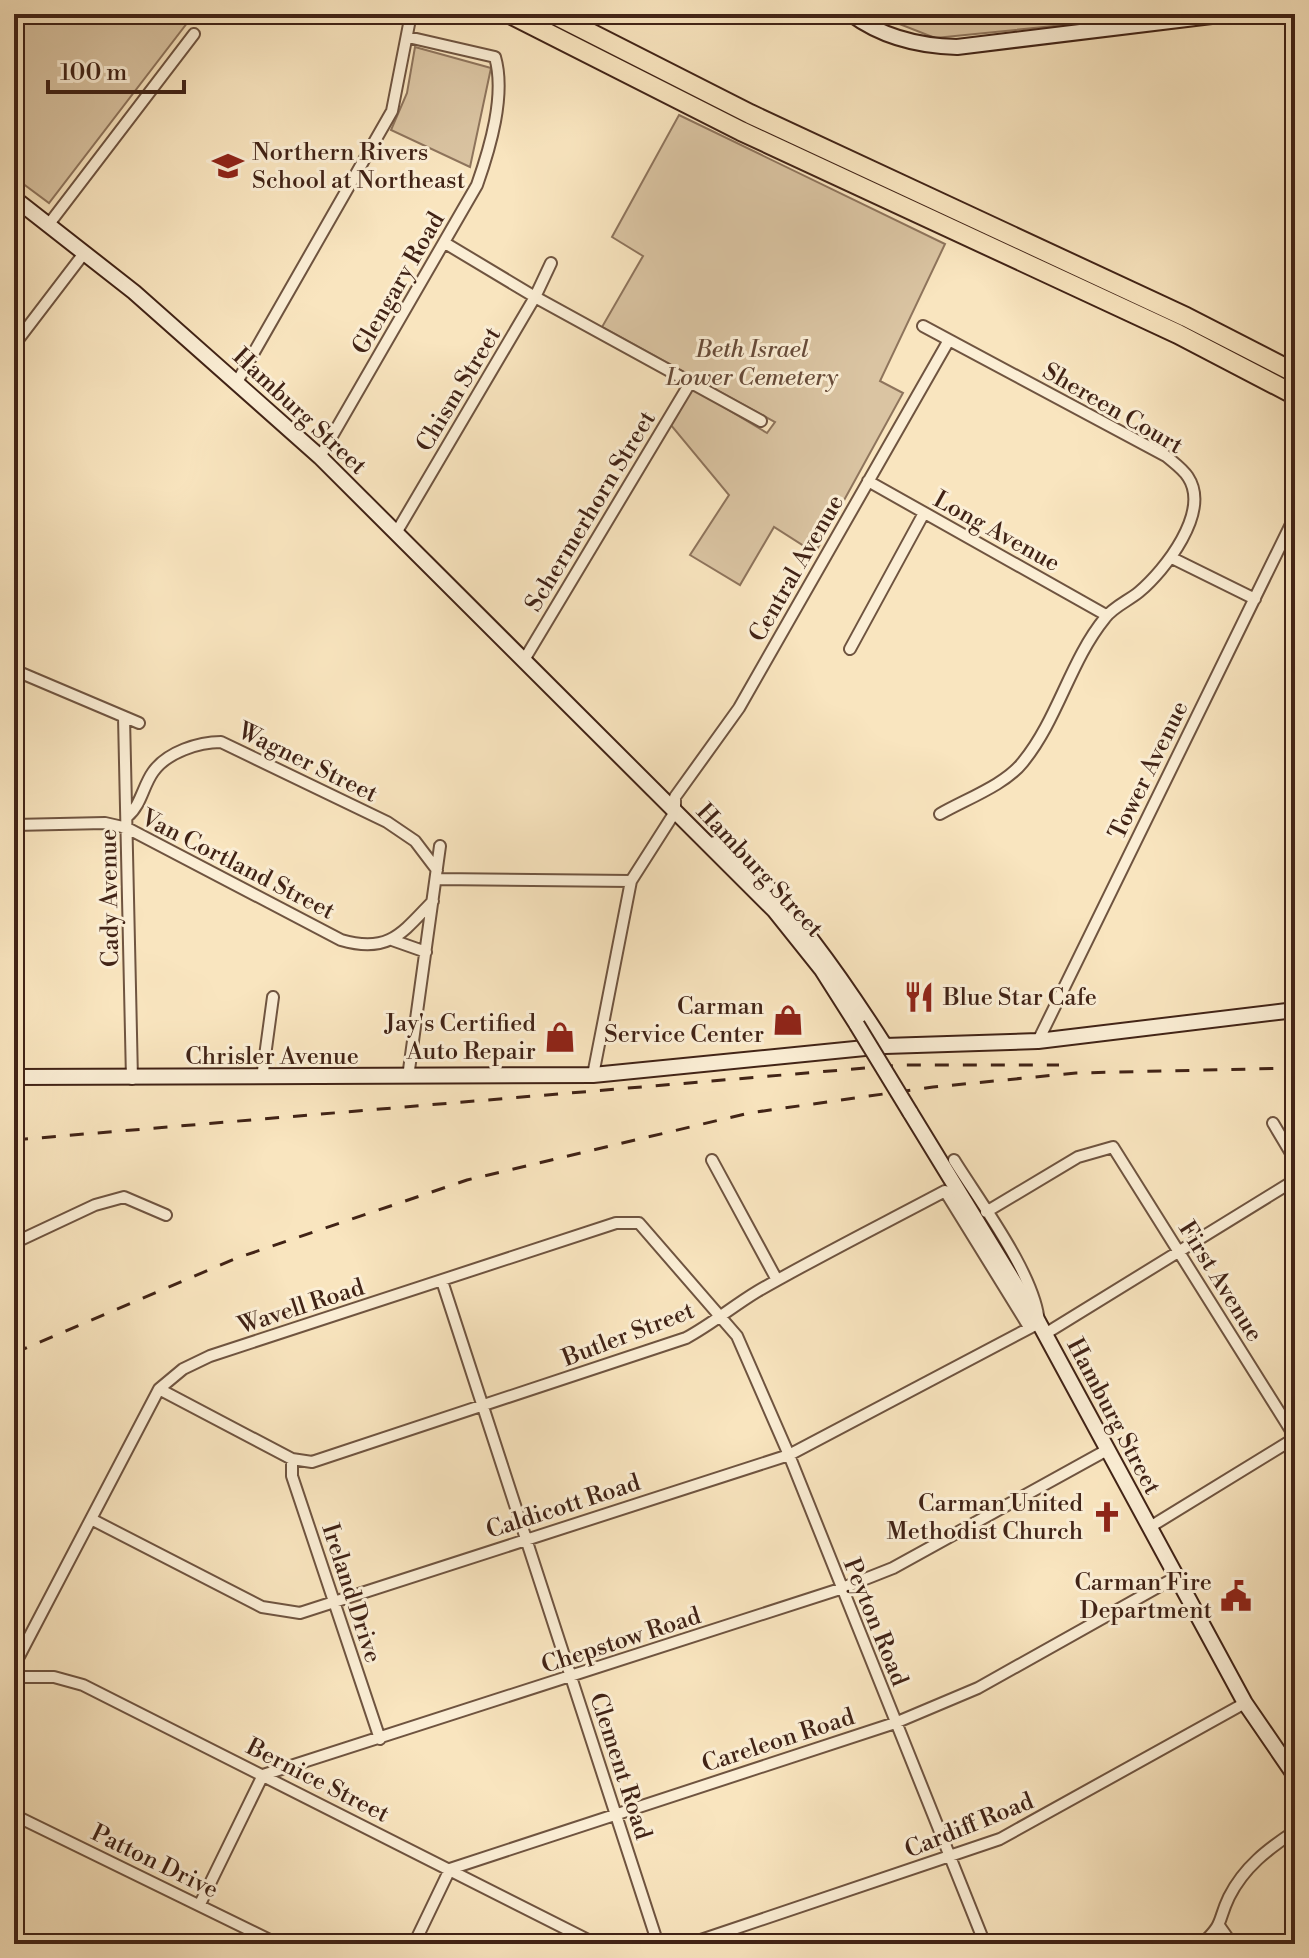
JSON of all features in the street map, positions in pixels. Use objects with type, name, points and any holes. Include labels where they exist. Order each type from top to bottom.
[{"type":"highway","points":[[510,14],[741,131],[1178,334],[1295,395]]},
{"type":"highway","points":[[553,14],[750,114],[1186,317],[1295,373]]},
{"type":"main road","points":[[851,14],[886,35],[927,47],[957,47],[1131,20],[1228,14]]},
{"type":"main road","name":"Hamburg Street","points":[[14,198],[85,252],[320,457],[774,910],[822,970],[910,1112],[1038,1328],[1245,1703],[1289,1757],[1295,1776]]},
{"type":"main road","points":[[711,845],[719,843],[729,847],[800,923],[830,962],[885,1046]]},
{"type":"main road","name":"Chrisler Avenue","points":[[14,1077],[132,1079],[593,1075],[885,1046],[1038,1041],[1295,1010]]},
{"type":"street","points":[[237,382],[392,111],[411,14]]},
{"type":"street","points":[[49,224],[194,34]]},
{"type":"street","name":"Glengary Road","points":[[320,457],[445,243],[477,185],[487,156],[500,75],[495,57],[408,37]]},
{"type":"street","points":[[445,243],[535,297],[761,421]]},
{"type":"street","points":[[14,345],[85,252]]},
{"type":"street","name":"Chism Street","points":[[396,533],[535,297],[551,263]]},
{"type":"street","points":[[14,323],[27,329]]},
{"type":"street","name":"Shereen Court","points":[[923,326],[1166,456],[1189,477],[1196,498],[1172,558],[1137,594],[1106,615],[1073,665],[1038,740],[1022,764],[940,814]]},
{"type":"street","name":"Central Avenue","points":[[631,881],[675,812],[675,797],[739,708],[949,340]]},
{"type":"street","name":"Schermerhorn Street","points":[[524,660],[690,383]]},
{"type":"street","name":"Long Avenue","points":[[868,481],[1106,615]]},
{"type":"street","points":[[850,649],[924,513]]},
{"type":"street","name":"Tower Avenue","points":[[1038,1041],[1295,516]]},
{"type":"street","points":[[1172,558],[1255,599]]},
{"type":"street","points":[[14,670],[139,723]]},
{"type":"street","name":"Cady Avenue","points":[[124,717],[132,1079]]},
{"type":"street","name":"Wagner Street","points":[[127,822],[153,771],[164,761],[201,742],[221,742],[387,822],[415,841],[437,874]]},
{"type":"street","name":"Van Cortland Street","points":[[14,825],[127,822],[341,940],[365,947],[392,940],[426,952]]},
{"type":"street","points":[[408,1077],[440,846]]},
{"type":"street","points":[[437,874],[631,881],[593,1075]]},
{"type":"street","points":[[392,940],[433,901]]},
{"type":"street","points":[[262,1078],[273,997]]},
{"type":"street","points":[[1273,1123],[1295,1160]]},
{"type":"street","name":"First Avenue","points":[[986,1212],[1078,1157],[1113,1147],[1295,1438]]},
{"type":"street","points":[[712,1160],[777,1280]]},
{"type":"street","points":[[954,1160],[1037,1302],[1038,1328]]},
{"type":"street","name":"Caldicott Road","points":[[91,1519],[262,1607],[300,1613],[789,1455],[1180,1253],[1295,1180]]},
{"type":"street","name":"Butler Street","points":[[292,1459],[312,1462],[686,1338],[723,1318],[734,1305],[777,1280],[945,1191],[1038,1328]]},
{"type":"street","points":[[14,1243],[95,1205],[124,1197],[166,1215]]},
{"type":"street","name":"Wavell Road","points":[[14,1666],[159,1389],[183,1369],[210,1356],[629,1221],[639,1223],[656,1238],[723,1318]]},
{"type":"street","name":"Clement Road","points":[[442,1281],[658,1944]]},
{"type":"street","name":"Peyton Road","points":[[723,1318],[737,1336],[789,1455],[840,1589],[985,1944]]},
{"type":"street","points":[[159,1389],[292,1459]]},
{"type":"street","points":[[1150,1527],[1295,1438]]},
{"type":"street","name":"Chepstow Road","points":[[263,1775],[840,1589],[893,1568],[1107,1450]]},
{"type":"street","name":"Ireland Drive","points":[[292,1459],[292,1476],[380,1739]]},
{"type":"street","name":"Careleon Road","points":[[450,1869],[895,1723],[978,1688],[1176,1577]]},
{"type":"street","name":"Bernice Street","points":[[14,1677],[54,1677],[83,1685],[596,1944]]},
{"type":"street","name":"Cardiff Road","points":[[689,1944],[949,1859],[1040,1819],[1245,1703]]},
{"type":"street","points":[[200,1904],[263,1775]]},
{"type":"street","name":"Patton Drive","points":[[14,1815],[278,1944]]},
{"type":"street","points":[[1202,1944],[1220,1927],[1224,1908],[1241,1878],[1265,1851],[1295,1831]]},
{"type":"street","points":[[414,1944],[450,1869]]},
{"type":"street","points":[[1220,1927],[1232,1944]]},
{"type":"green space","points":[[14,14],[194,14],[49,203],[14,177]]},
{"type":"green space","points":[[874,14],[1062,14],[1064,25],[935,38]]},
{"type":"green space","points":[[415,47],[491,68],[470,167],[391,130],[407,93]]},
{"type":"green space","name":"Beth Israel Lower Cemetery","points":[[679,115],[945,244],[880,381],[903,393],[815,553],[774,527],[740,585],[690,555],[729,495],[670,424],[692,388],[767,433],[775,422],[602,327],[643,256],[612,237]]},
{"type":"railway","points":[[14,1140],[901,1065],[1059,1065]]},
{"type":"railway","points":[[14,1353],[237,1258],[467,1180],[749,1113],[933,1087],[1076,1073],[1295,1068]]},
{"type":"place","name":"Northern Rivers School at Northeast","points":[[228,166]]},
{"type":"place","name":"Blue Star Cafe","points":[[919,997]]},
{"type":"place","name":"Carman Service Center","points":[[788,1020]]},
{"type":"place","name":"Jay's Certified Auto Repair","points":[[560,1037]]},
{"type":"place","name":"Carman United Methodist Church","points":[[1107,1517]]},
{"type":"place","name":"Carman Fire Department","points":[[1236,1596]]}]
